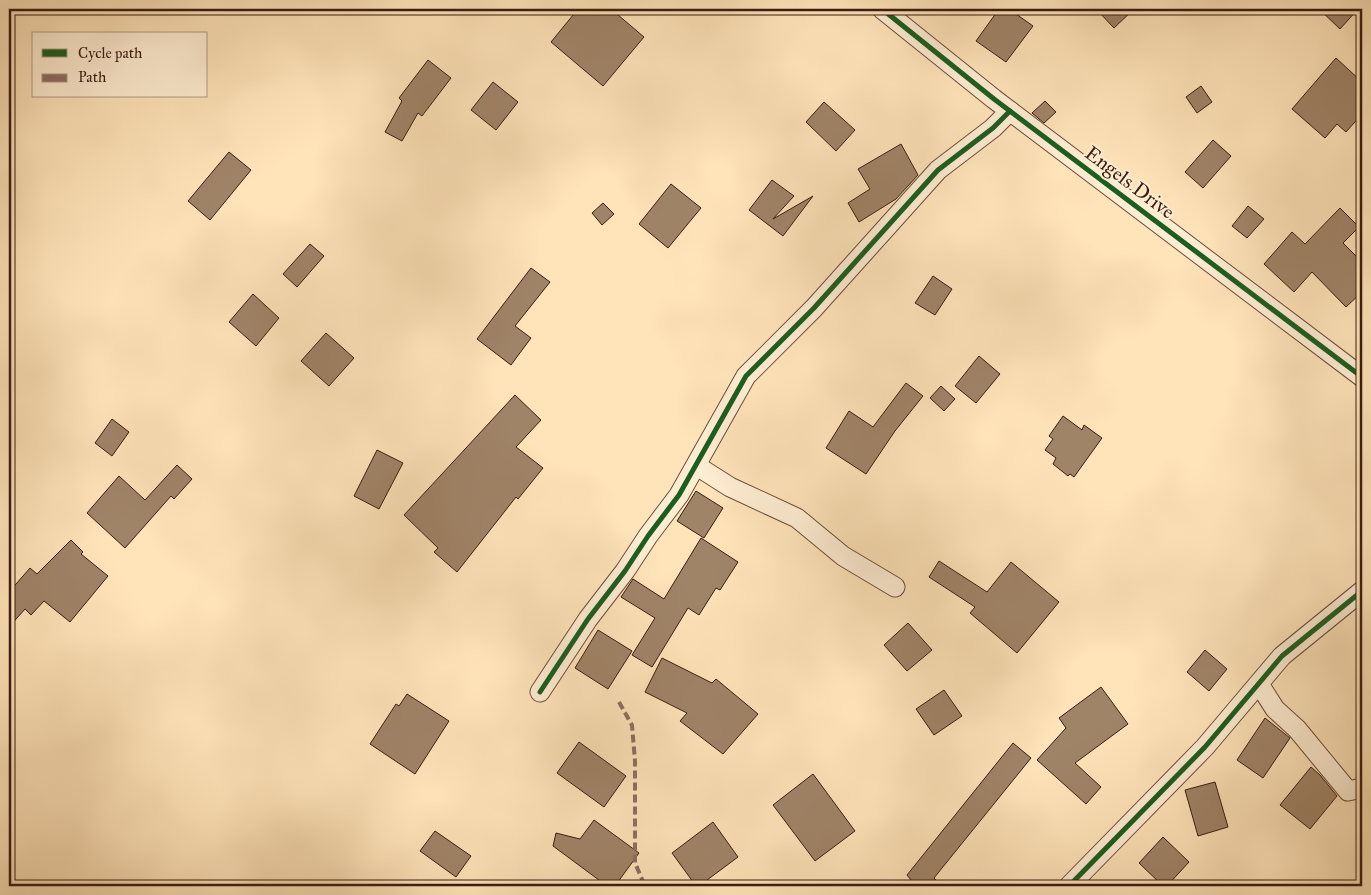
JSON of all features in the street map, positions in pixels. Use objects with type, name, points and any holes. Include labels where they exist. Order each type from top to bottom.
[{"type":"street","name":"Engels Drive","points":[[882,9],[1010,111],[1362,376]]},
{"type":"street","points":[[540,692],[588,619],[679,495],[746,376],[814,308],[938,170],[993,128],[1010,111]]},
{"type":"street","points":[[697,466],[730,487],[797,518],[843,556],[895,587]]},
{"type":"street","points":[[1069,886],[1206,747],[1282,656],[1362,592]]},
{"type":"street","points":[[1258,684],[1275,709],[1297,729],[1348,791],[1362,788]]},
{"type":"building","points":[[578,9],[611,9],[644,37],[603,86],[551,42]]},
{"type":"building","points":[[999,9],[1009,9],[1033,26],[1006,62],[976,41]]},
{"type":"building","points":[[1096,9],[1134,9],[1114,28]]},
{"type":"building","points":[[1319,9],[1358,9],[1340,29]]},
{"type":"building","points":[[1336,58],[1362,82],[1362,114],[1346,132],[1337,124],[1325,138],[1292,109]]},
{"type":"building","points":[[428,60],[451,78],[422,116],[418,113],[402,141],[385,132],[402,101],[399,98]]},
{"type":"building","points":[[493,82],[518,102],[496,130],[471,110]]},
{"type":"building","points":[[1201,86],[1212,102],[1197,113],[1186,97]]},
{"type":"building","points":[[1045,101],[1056,112],[1044,123],[1032,113]]},
{"type":"building","points":[[824,102],[855,130],[836,151],[806,122]]},
{"type":"building","points":[[1213,140],[1231,156],[1203,188],[1185,172]]},
{"type":"building","points":[[901,144],[918,175],[896,199],[859,222],[848,203],[870,189],[858,169]]},
{"type":"building","points":[[229,152],[251,170],[210,220],[188,201]]},
{"type":"building","points":[[772,180],[794,196],[773,219],[813,196],[783,236],[749,210]]},
{"type":"building","points":[[671,184],[701,208],[668,248],[639,224]]},
{"type":"building","points":[[603,203],[614,214],[602,225],[592,213]]},
{"type":"building","points":[[1248,206],[1264,219],[1247,238],[1232,226]]},
{"type":"building","points":[[1340,208],[1359,227],[1343,243],[1362,262],[1362,292],[1346,307],[1312,272],[1294,292],[1264,264],[1292,232],[1305,244]]},
{"type":"building","points":[[310,244],[324,256],[297,287],[283,274]]},
{"type":"building","points":[[531,268],[550,282],[515,326],[531,338],[511,365],[477,339]]},
{"type":"building","points":[[933,276],[952,289],[935,315],[915,303]]},
{"type":"building","points":[[253,294],[279,318],[256,346],[229,322]]},
{"type":"building","points":[[326,333],[354,358],[329,386],[301,361]]},
{"type":"building","points":[[979,356],[1000,374],[976,403],[955,386]]},
{"type":"building","points":[[906,383],[923,396],[895,431],[866,474],[826,448],[849,411],[873,427]]},
{"type":"building","points":[[941,386],[955,399],[944,411],[930,398]]},
{"type":"building","points":[[515,395],[541,420],[516,447],[543,468],[518,499],[516,497],[457,572],[434,552],[438,548],[404,515]]},
{"type":"building","points":[[1063,416],[1082,430],[1084,425],[1102,438],[1074,477],[1070,474],[1068,476],[1053,464],[1056,458],[1045,450],[1053,439],[1049,436]]},
{"type":"building","points":[[112,419],[129,432],[112,456],[95,443]]},
{"type":"building","points":[[377,450],[403,463],[379,509],[354,496]]},
{"type":"building","points":[[177,465],[192,479],[174,499],[171,496],[125,548],[87,513],[119,476],[145,500]]},
{"type":"building","points":[[696,491],[723,508],[704,538],[677,521]]},
{"type":"building","points":[[701,538],[738,562],[720,590],[716,588],[699,615],[688,608],[652,667],[632,655],[655,618],[621,597],[633,579],[664,599]]},
{"type":"building","points":[[71,540],[83,552],[81,554],[108,576],[70,622],[44,601],[31,615],[25,609],[9,627],[9,592],[30,568],[37,574]]},
{"type":"building","points":[[939,561],[987,592],[1011,562],[1059,602],[1017,653],[970,613],[975,607],[929,577]]},
{"type":"building","points":[[908,623],[932,650],[907,671],[884,645]]},
{"type":"building","points":[[598,630],[632,651],[608,689],[575,668]]},
{"type":"building","points":[[1205,650],[1227,669],[1209,691],[1187,672]]},
{"type":"building","points":[[662,658],[712,683],[716,679],[758,714],[723,754],[680,721],[687,713],[645,692]]},
{"type":"building","points":[[1101,687],[1128,724],[1075,763],[1101,787],[1086,804],[1037,760],[1066,728],[1059,718]]},
{"type":"building","points":[[944,690],[962,716],[934,735],[916,709]]},
{"type":"building","points":[[407,694],[449,721],[415,774],[370,744],[396,704],[399,706]]},
{"type":"building","points":[[1265,718],[1290,738],[1263,778],[1237,760]]},
{"type":"building","points":[[579,742],[626,776],[604,807],[557,773]]},
{"type":"building","points":[[1013,743],[1031,758],[934,878],[942,886],[916,886],[907,875]]},
{"type":"building","points":[[1311,767],[1337,796],[1310,829],[1280,805]]},
{"type":"building","points":[[813,774],[855,831],[815,861],[773,805]]},
{"type":"building","points":[[1215,782],[1228,827],[1198,836],[1185,790]]},
{"type":"building","points":[[594,820],[639,853],[615,886],[607,886],[553,846],[556,833],[580,839]]},
{"type":"building","points":[[713,822],[738,857],[699,886],[696,886],[672,853]]},
{"type":"building","points":[[435,831],[471,856],[456,877],[420,851]]},
{"type":"building","points":[[1163,837],[1189,862],[1167,886],[1163,886],[1139,863]]},
{"type":"marked path","points":[[619,702],[632,725],[635,761],[635,863],[645,886]]},
{"type":"cycle path","points":[[882,9],[994,99],[1362,377]]},
{"type":"cycle path","points":[[540,692],[588,619],[679,495],[746,376],[814,308],[938,170],[993,128],[1010,111]]},
{"type":"cycle path","points":[[1069,886],[1205,747],[1282,656],[1362,591]]}]
